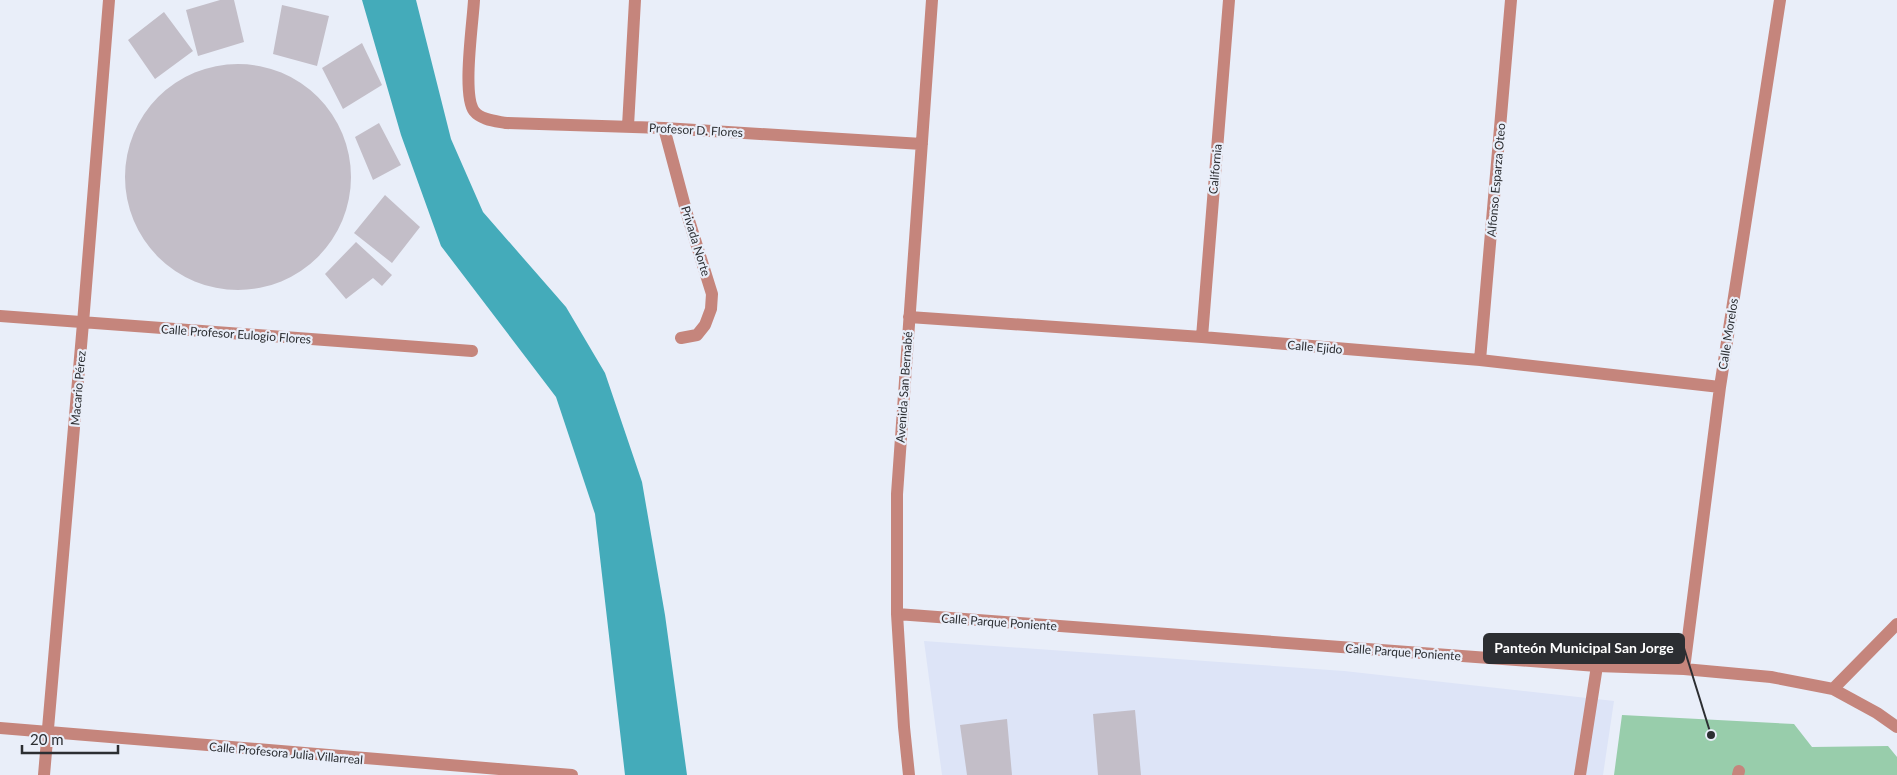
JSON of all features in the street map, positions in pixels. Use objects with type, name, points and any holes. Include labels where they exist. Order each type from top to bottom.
[{"type":"street","name":"Macario Pérez","points":[[44,775],[84,323],[109,0]]},
{"type":"street","name":"Profesor D. Flores","points":[[474,0],[468,81],[469,98],[474,110],[482,117],[506,123],[628,126],[922,144]]},
{"type":"street","points":[[628,126],[635,0]]},
{"type":"street","name":"Avenida San Bernabé","points":[[909,775],[896,614],[898,494],[932,0]]},
{"type":"street","name":"California","points":[[1202,337],[1229,0]]},
{"type":"street","name":"Alfonso Esparza Oteo","points":[[1480,360],[1511,0]]},
{"type":"street","name":"Calle Morelos","points":[[1684,669],[1720,386],[1780,0]]},
{"type":"street","name":"Privada Norte","points":[[664,128],[687,214],[712,294],[711,309],[705,325],[697,335],[681,338]]},
{"type":"street","name":"Calle Profesor Eulogio Flores","points":[[0,316],[472,351]]},
{"type":"street","name":"Calle Ejido","points":[[909,318],[1202,337],[1480,360],[1720,386]]},
{"type":"street","name":"Calle Parque Poniente","points":[[896,614],[1597,666],[1684,669],[1771,677],[1833,689],[1877,713],[1897,727]]},
{"type":"street","points":[[1833,689],[1897,624]]},
{"type":"street","points":[[1580,775],[1597,666]]},
{"type":"street","name":"Calle Profesora Julia Villarreal","points":[[0,728],[572,775]]},
{"type":"shaded area","points":[[924,641],[1344,671],[1614,701],[1603,775],[942,775]]},
{"type":"green space","points":[[1622,715],[1794,724],[1812,747],[1888,746],[1897,757],[1897,775],[1614,775]]},
{"type":"water","points":[[362,0],[416,0],[451,139],[483,212],[566,307],[605,373],[642,482],[665,615],[687,775],[625,775],[595,514],[556,397],[441,246],[401,135]]},
{"type":"building","points":[[220,0],[234,0],[244,42],[198,56],[186,10]]},
{"type":"building","points":[[282,5],[329,16],[317,66],[273,54]]},
{"type":"building","points":[[164,12],[193,51],[155,79],[128,40]]},
{"type":"building","points":[[362,43],[382,85],[343,109],[322,68]]},
{"type":"building","points":[[238,64],[260,66],[281,73],[301,83],[318,97],[332,114],[342,134],[349,155],[351,177],[349,199],[342,220],[332,240],[318,257],[301,271],[281,281],[260,288],[238,290],[216,288],[195,281],[175,271],[158,257],[144,240],[134,220],[127,199],[125,177],[127,155],[134,134],[144,114],[158,97],[175,83],[195,73],[216,66]]},
{"type":"building","points":[[379,123],[401,165],[373,180],[355,137]]},
{"type":"building","points":[[385,195],[420,227],[392,263],[354,233]]},
{"type":"building","points":[[356,242],[392,275],[382,286],[373,278],[346,299],[325,274]]},
{"type":"building","points":[[1135,710],[1141,775],[1098,775],[1093,714]]},
{"type":"building","points":[[1007,719],[1012,775],[967,775],[960,725]]},
{"type":"place","name":"Panteón Municipal San Jorge","points":[[1711,735]]}]
